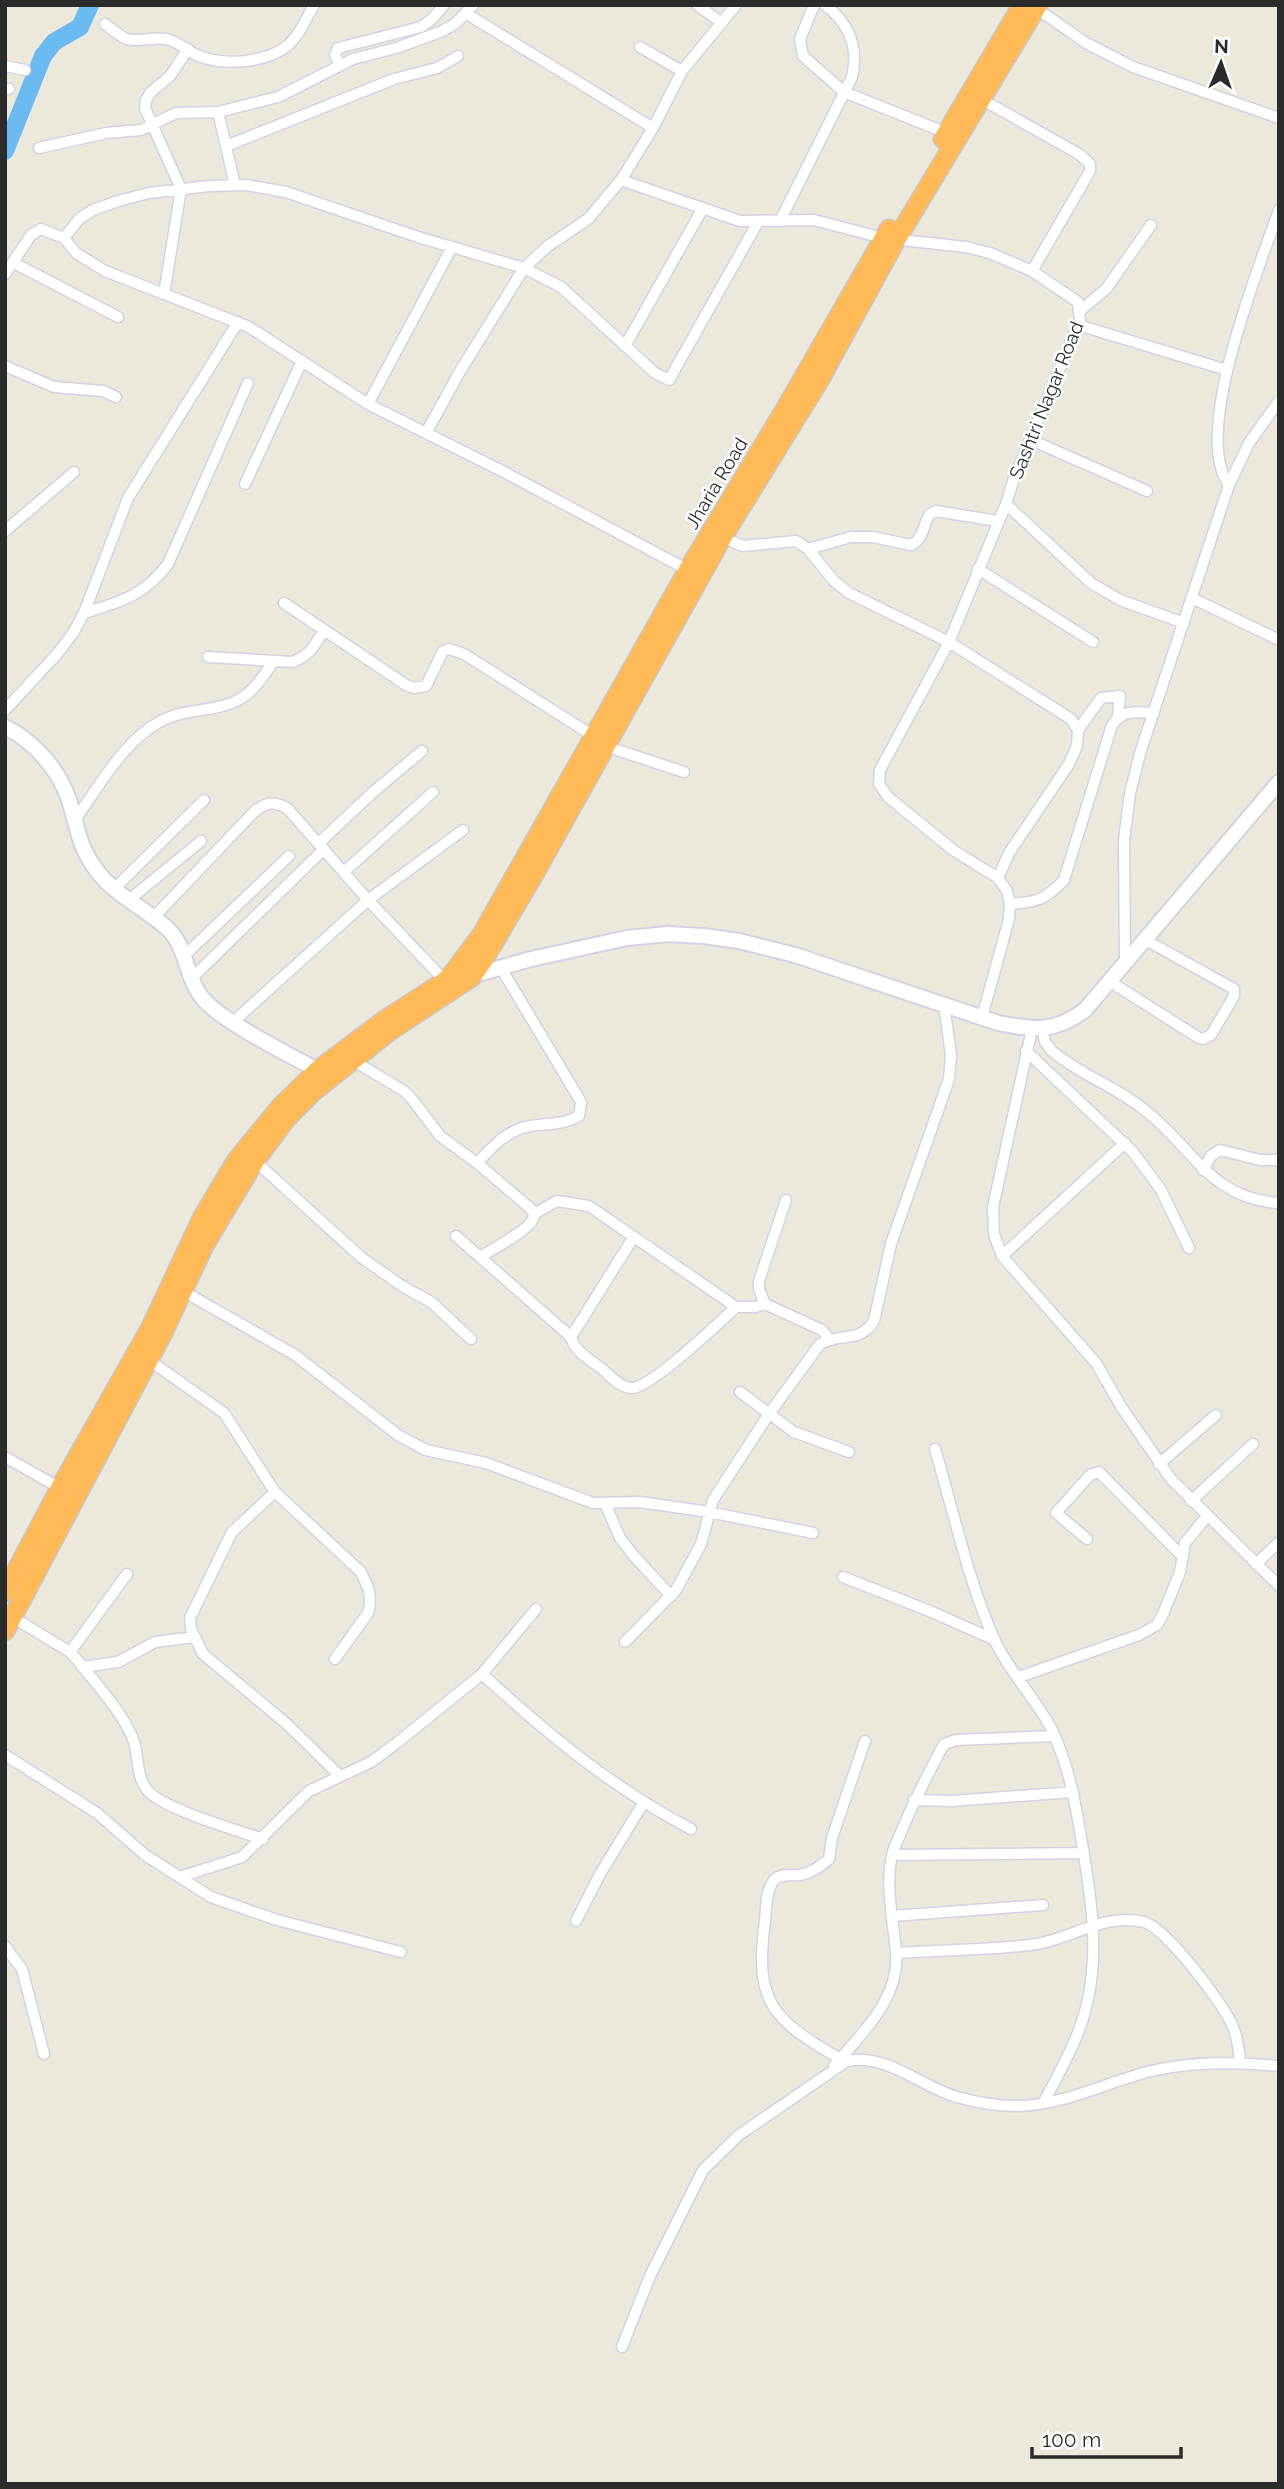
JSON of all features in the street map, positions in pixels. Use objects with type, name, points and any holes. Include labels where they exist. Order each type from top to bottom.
[{"type":"highway","name":"Jharia Road","points":[[324,1074],[386,1019],[445,981],[470,952],[600,741],[787,406],[889,239],[981,99],[1032,6]]},
{"type":"highway","name":"Jharia Road","points":[[889,239],[947,133],[1032,6]]},
{"type":"highway","name":"Jharia Road","points":[[472,977],[532,878],[688,570],[717,534]]},
{"type":"highway","points":[[5,1592],[60,1488],[157,1330],[171,1303],[202,1218],[236,1161],[274,1114],[324,1074],[352,1060],[390,1031],[472,977]]},
{"type":"highway","points":[[171,1303],[183,1291],[226,1206],[255,1161],[324,1074]]},
{"type":"highway","points":[[8,1620],[149,1360],[157,1330]]},
{"type":"main road","points":[[5,727],[35,747],[58,776],[68,799],[83,853],[99,874],[178,940],[199,994],[233,1022],[324,1074]]},
{"type":"main road","points":[[445,981],[472,977],[531,959],[627,938],[668,934],[704,936],[739,941],[795,955],[982,1017],[1037,1029],[1060,1025],[1072,1020],[1084,1010],[1279,782]]},
{"type":"street","points":[[105,24],[128,39],[162,38],[171,40],[199,56],[230,61],[252,60],[272,54],[287,45],[297,35],[314,5]]},
{"type":"street","points":[[340,64],[335,55],[338,48],[421,27],[444,5]]},
{"type":"street","points":[[697,5],[722,23]]},
{"type":"street","points":[[426,433],[459,373],[524,268],[548,246],[588,219],[621,180],[653,128],[682,71],[736,5]]},
{"type":"street","points":[[814,5],[800,39],[803,56],[844,92],[947,133]]},
{"type":"street","points":[[780,220],[854,67],[854,46],[846,27],[839,16],[825,5]]},
{"type":"street","points":[[1032,6],[1086,43],[1133,67],[1279,118]]},
{"type":"street","points":[[39,148],[106,133],[141,130],[176,113],[218,112],[278,97],[340,64],[418,41],[455,24],[470,10],[653,128]]},
{"type":"street","points":[[640,47],[682,71]]},
{"type":"street","points":[[164,294],[181,189],[145,108],[151,92],[170,76],[188,49]]},
{"type":"street","points":[[226,146],[394,79],[437,68],[458,56]]},
{"type":"street","points":[[5,66],[25,70]]},
{"type":"street","points":[[981,99],[1087,159],[1090,164],[1090,171],[1032,271]]},
{"type":"street","points":[[218,112],[235,186]]},
{"type":"street","name":"Sashtri Nagar Road","points":[[621,180],[740,221],[814,220],[889,239],[966,247],[990,253],[1032,271],[1079,302],[1081,310],[1078,325],[949,642],[880,770],[879,784],[888,797],[953,850],[998,878]]},
{"type":"street","points":[[64,238],[79,219],[93,209],[149,193],[235,186],[286,192],[524,268],[561,287],[655,373],[669,380],[758,222]]},
{"type":"street","points":[[625,346],[704,208]]},
{"type":"street","points":[[1229,485],[1222,475],[1217,449],[1217,415],[1227,370],[1279,210]]},
{"type":"street","points":[[1081,310],[1106,289],[1151,225]]},
{"type":"street","points":[[5,274],[31,235],[41,229],[64,238],[76,253],[105,271],[238,322],[368,404],[688,570]]},
{"type":"street","points":[[368,404],[452,247]]},
{"type":"street","points":[[14,263],[118,317]]},
{"type":"street","points":[[5,710],[73,633],[128,498],[238,322]]},
{"type":"street","points":[[1078,325],[1227,370]]},
{"type":"street","points":[[245,484],[302,361]]},
{"type":"street","points":[[5,366],[54,387],[103,391],[116,397]]},
{"type":"street","points":[[83,612],[130,598],[156,580],[168,564],[248,383]]},
{"type":"street","points":[[1125,962],[1124,840],[1130,793],[1141,750],[1229,485],[1250,443],[1279,401]]},
{"type":"street","points":[[1031,440],[1147,491]]},
{"type":"street","points":[[5,531],[74,472]]},
{"type":"street","points":[[1006,504],[1091,583],[1120,600],[1184,623]]},
{"type":"street","points":[[808,549],[851,537],[873,537],[911,545],[917,542],[930,514],[936,511],[997,521]]},
{"type":"street","points":[[717,534],[743,546],[796,541],[808,549],[834,581],[849,593],[949,642],[1071,719],[1078,730]]},
{"type":"street","points":[[978,569],[1093,642]]},
{"type":"street","points":[[1192,598],[1279,640]]},
{"type":"street","points":[[284,603],[406,685],[414,688],[426,686],[443,651],[458,651],[600,741],[684,772]]},
{"type":"street","points":[[208,657],[301,660],[313,649],[324,630]]},
{"type":"street","points":[[74,821],[125,752],[148,729],[183,712],[224,705],[244,697],[274,661]]},
{"type":"street","points":[[982,1017],[1009,919],[1007,891],[998,878],[1024,830],[1069,764],[1077,746],[1078,730],[1101,698],[1120,696],[1118,716]]},
{"type":"street","points":[[1010,904],[1032,903],[1049,896],[1064,880],[1112,724],[1118,716],[1128,711],[1154,713]]},
{"type":"street","points":[[193,977],[372,793],[422,751]]},
{"type":"street","points":[[344,872],[433,792]]},
{"type":"street","points":[[114,889],[204,800]]},
{"type":"street","points":[[153,918],[252,814],[268,803],[278,803],[288,808],[368,900],[445,981]]},
{"type":"street","points":[[233,1022],[368,900],[463,830]]},
{"type":"street","points":[[129,900],[201,841]]},
{"type":"street","points":[[185,956],[289,856]]},
{"type":"street","points":[[1109,981],[1199,1038],[1211,1035],[1234,996],[1234,989],[1144,939]]},
{"type":"street","points":[[477,1163],[500,1139],[513,1131],[527,1126],[570,1121],[579,1116],[581,1102],[501,968]]},
{"type":"street","points":[[625,1642],[671,1596],[701,1544],[713,1500],[769,1414],[820,1344],[829,1339],[860,1335],[868,1330],[874,1321],[891,1244],[949,1079],[951,1056],[944,1004]]},
{"type":"street","points":[[1037,1029],[1026,1051],[1015,1115],[993,1207],[994,1234],[1002,1256],[1096,1363],[1159,1464],[1191,1501],[1279,1586]]},
{"type":"street","points":[[1037,1029],[1052,1051],[1143,1108],[1221,1185],[1246,1197],[1279,1203]]},
{"type":"street","points":[[1026,1051],[1125,1143],[1150,1172],[1189,1248]]},
{"type":"street","points":[[352,1060],[404,1091],[440,1136],[477,1163],[534,1214],[533,1220],[526,1227],[480,1258]]},
{"type":"street","points":[[1002,1256],[1125,1143]]},
{"type":"street","points":[[1203,1170],[1211,1156],[1220,1150],[1260,1160],[1279,1160]]},
{"type":"street","points":[[255,1161],[362,1258],[402,1286],[431,1302],[471,1339]]},
{"type":"street","points":[[765,1304],[759,1281],[786,1200]]},
{"type":"street","points":[[534,1214],[556,1201],[589,1206],[736,1307],[765,1304],[822,1330],[829,1339]]},
{"type":"street","points":[[456,1236],[571,1337]]},
{"type":"street","points":[[633,1238],[571,1337],[572,1344],[620,1384],[632,1388],[644,1385],[736,1307]]},
{"type":"street","points":[[183,1291],[295,1355],[398,1435],[425,1450],[486,1463],[593,1503],[640,1502],[709,1512],[813,1533]]},
{"type":"street","points":[[149,1360],[224,1413],[275,1492],[365,1578],[370,1604],[368,1613],[335,1659]]},
{"type":"street","points":[[740,1392],[794,1432],[849,1452]]},
{"type":"street","points":[[1159,1464],[1216,1415]]},
{"type":"street","points":[[1191,1501],[1253,1444]]},
{"type":"street","points":[[935,1449],[977,1594],[995,1640],[1061,1750],[1073,1792],[1084,1853],[1094,1924],[1093,1961],[1087,2000],[1079,2030],[1044,2102]]},
{"type":"street","points":[[5,1457],[60,1488]]},
{"type":"street","points":[[1087,1539],[1056,1513],[1090,1475],[1100,1472],[1183,1557]]},
{"type":"street","points":[[275,1492],[243,1520],[222,1549],[190,1618],[194,1637],[203,1654],[288,1724],[339,1776]]},
{"type":"street","points":[[604,1503],[621,1538],[633,1555],[671,1596]]},
{"type":"street","points":[[1019,1677],[1150,1630],[1157,1625],[1181,1572],[1185,1543],[1207,1517]]},
{"type":"street","points":[[1256,1564],[1279,1542]]},
{"type":"street","points":[[70,1652],[127,1574]]},
{"type":"street","points":[[843,1577],[995,1640]]},
{"type":"street","points":[[180,1877],[242,1857],[309,1791],[371,1762],[389,1749],[482,1674],[536,1609]]},
{"type":"street","points":[[8,1620],[70,1652],[130,1732],[140,1776],[148,1791],[156,1798],[201,1818],[262,1839]]},
{"type":"street","points":[[82,1667],[118,1662],[155,1642],[194,1637]]},
{"type":"street","points":[[482,1674],[581,1760],[644,1802],[691,1829]]},
{"type":"street","points":[[827,2073],[867,2028],[888,1996],[894,1981],[896,1953],[890,1883],[892,1855],[914,1800],[944,1744],[948,1741],[1054,1736]]},
{"type":"street","points":[[840,2059],[789,2026],[769,2001],[764,1985],[763,1936],[771,1884],[777,1877],[810,1872],[829,1859],[832,1838],[865,1741]]},
{"type":"street","points":[[5,1755],[97,1813],[145,1855],[211,1897],[277,1920],[401,1952]]},
{"type":"street","points":[[914,1800],[951,1801],[1073,1792]]},
{"type":"street","points":[[576,1921],[600,1874],[644,1802]]},
{"type":"street","points":[[892,1855],[1084,1853]]},
{"type":"street","points":[[892,1916],[1043,1905]]},
{"type":"street","points":[[896,1953],[1031,1945],[1067,1936],[1094,1924],[1143,1922],[1160,1931],[1213,1992],[1225,2010],[1239,2046],[1240,2063]]},
{"type":"street","points":[[5,1945],[22,1969],[44,2054]]},
{"type":"street","points":[[622,2347],[650,2276],[702,2170],[739,2135],[847,2061],[858,2059],[898,2070],[957,2097],[1017,2106],[1068,2097],[1150,2071],[1183,2065],[1240,2063],[1279,2066]]},
{"type":"waterway","points":[[5,151],[43,56],[54,42],[80,27],[90,5]]}]
